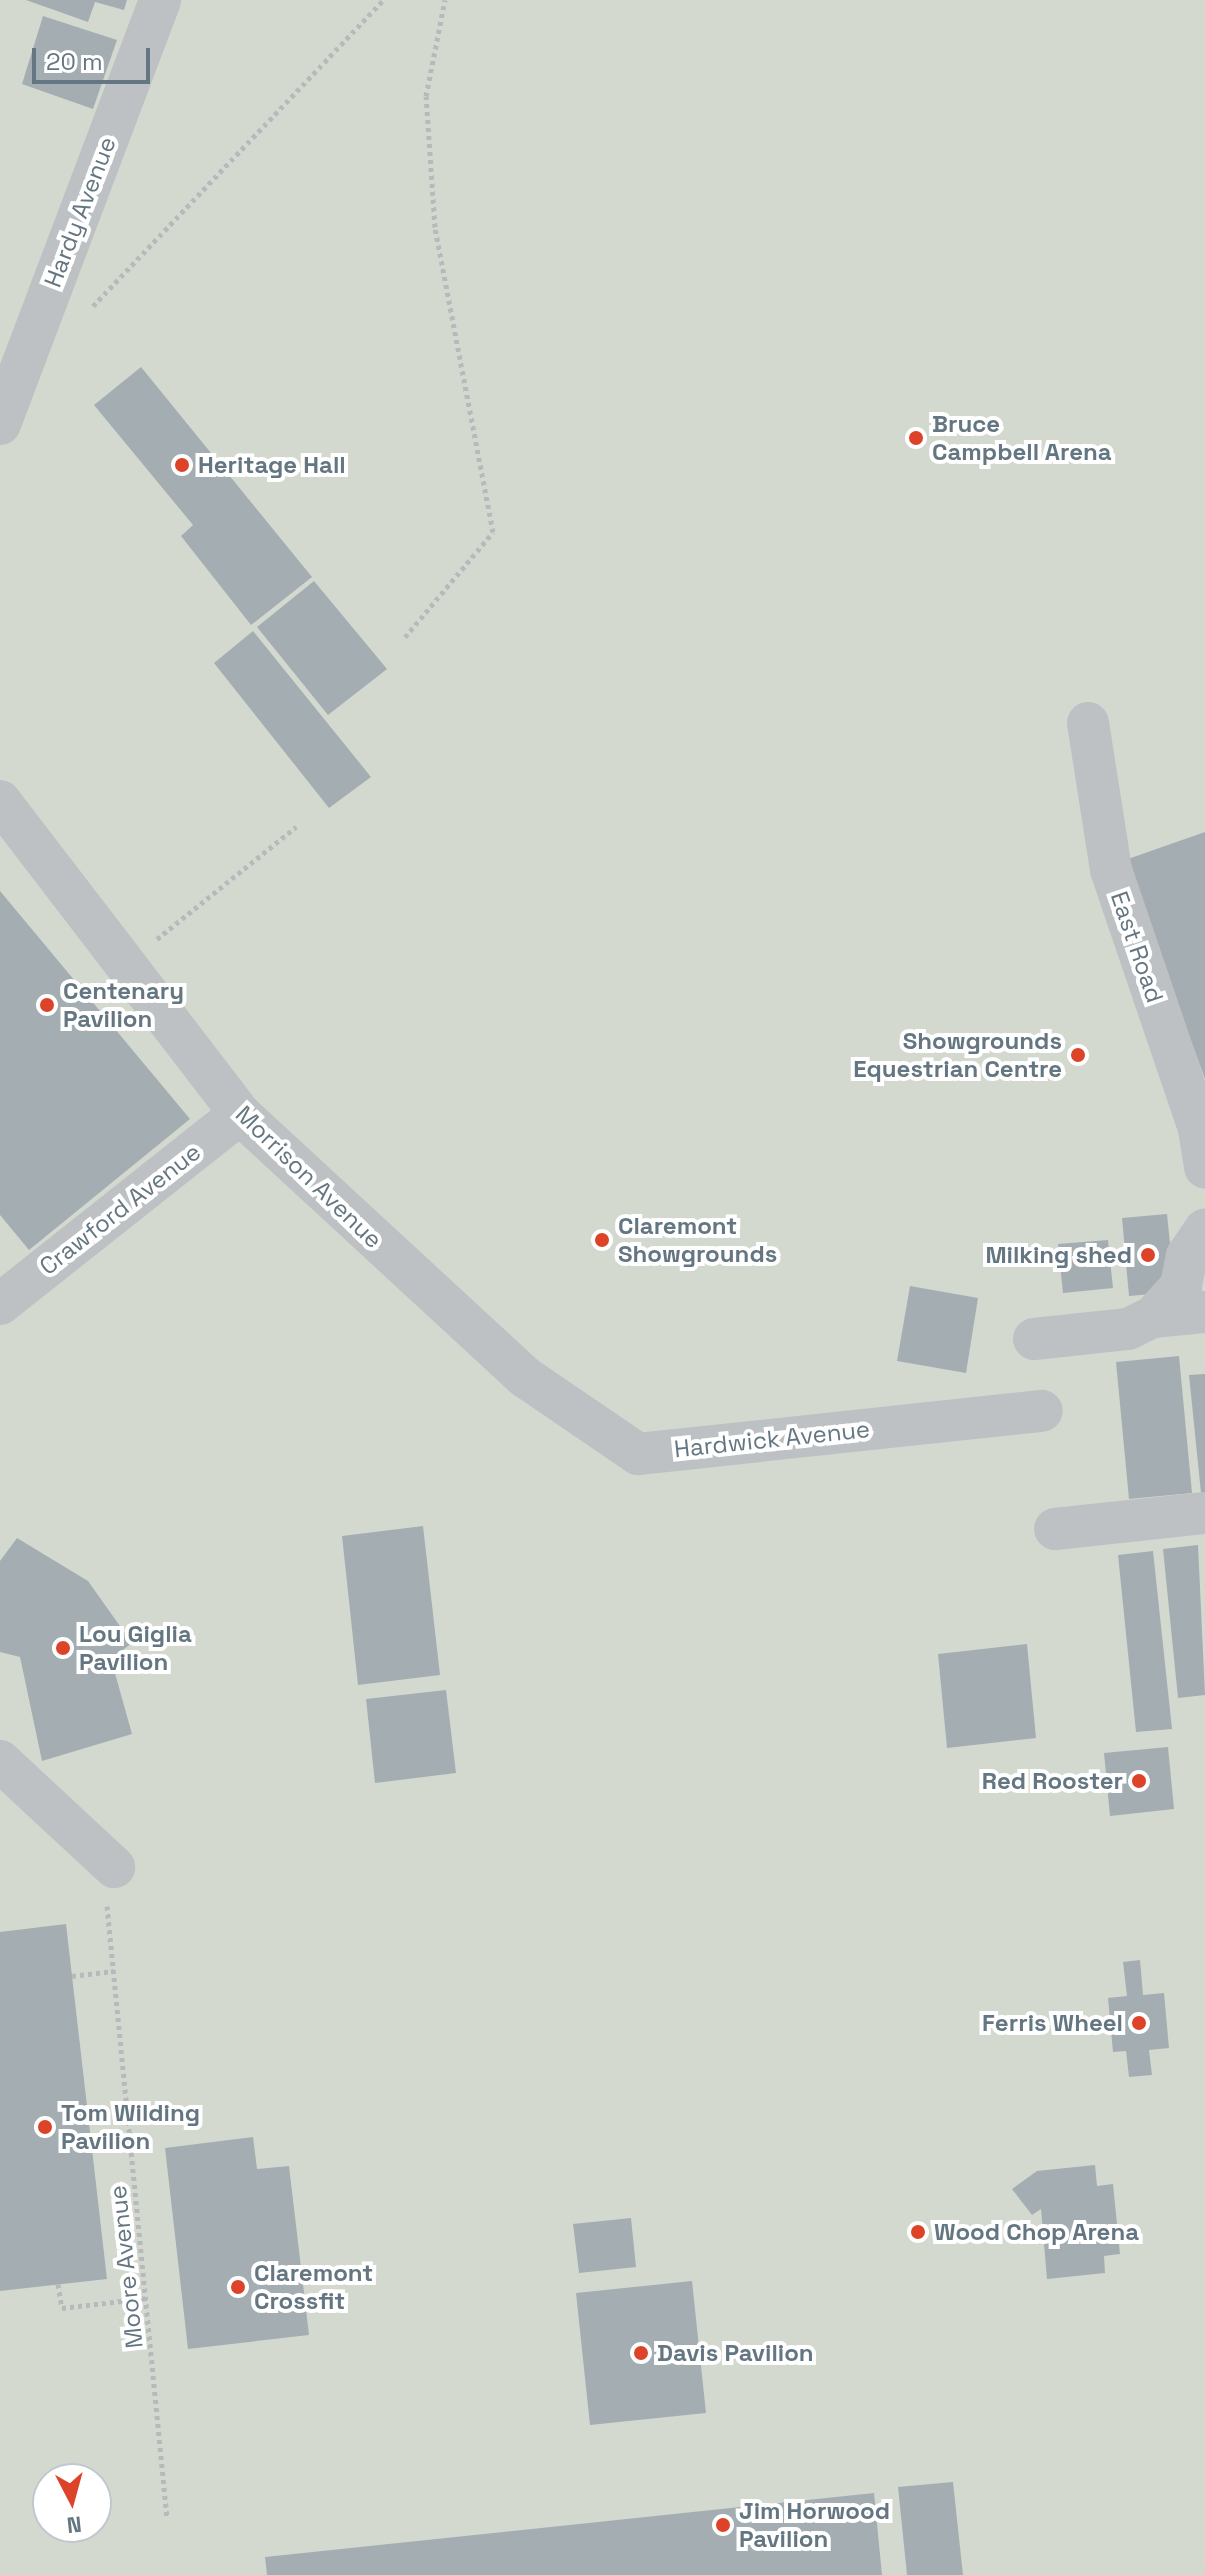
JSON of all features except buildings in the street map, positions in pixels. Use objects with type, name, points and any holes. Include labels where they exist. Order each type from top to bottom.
[{"type":"lane","name":"Hardy Avenue","points":[[0,424],[160,0]]},
{"type":"lane","name":"East Road","points":[[1088,723],[1111,870],[1199,1129],[1205,1168]]},
{"type":"lane","name":"Morrison Avenue","points":[[0,801],[240,1114],[525,1377]]},
{"type":"lane","name":"Crawford Avenue","points":[[0,1304],[240,1114]]},
{"type":"lane","points":[[1153,1317],[1181,1286],[1187,1256],[1205,1229]]},
{"type":"lane","points":[[1034,1339],[1128,1329],[1153,1317],[1205,1312]]},
{"type":"lane","name":"Hardwick Avenue","points":[[525,1377],[638,1454],[1042,1411]]},
{"type":"lane","points":[[1055,1529],[1205,1513]]},
{"type":"lane","points":[[0,1761],[110,1883]]},
{"type":"path","points":[[93,306],[383,0]]},
{"type":"path","points":[[405,637],[493,532],[435,227],[426,96],[445,0]]},
{"type":"path","points":[[168,929],[296,827]]},
{"type":"path","name":"Moore Avenue","points":[[110,1883],[114,1971],[167,2518]]},
{"type":"path","points":[[72,1976],[114,1971]]},
{"type":"path","points":[[58,2284],[62,2308],[147,2298]]},
{"type":"shaded area","name":"Claremont Showgrounds","points":[[0,0],[1205,0],[1205,2575],[0,2575]]},
{"type":"place","name":"Bruce Campbell Arena","points":[[916,438]]},
{"type":"place","name":"Heritage Hall","points":[[182,465]]},
{"type":"place","name":"Centenary Pavilion","points":[[47,1005]]},
{"type":"place","name":"Showgrounds Equestrian Centre","points":[[1078,1055]]},
{"type":"place","name":"Claremont Showgrounds","points":[[602,1240]]},
{"type":"place","name":"Milking shed","points":[[1148,1255]]},
{"type":"place","name":"Lou Giglia Pavilion","points":[[63,1648]]},
{"type":"place","name":"Red Rooster","points":[[1139,1781]]},
{"type":"place","name":"Ferris Wheel","points":[[1139,2023]]},
{"type":"place","name":"Tom Wilding Pavilion","points":[[45,2127]]},
{"type":"place","name":"Wood Chop Arena","points":[[918,2232]]},
{"type":"place","name":"Claremont Crossfit","points":[[238,2287]]},
{"type":"place","name":"Davis Pavilion","points":[[641,2353]]},
{"type":"place","name":"Jim Horwood Pavilion","points":[[723,2525]]}]
